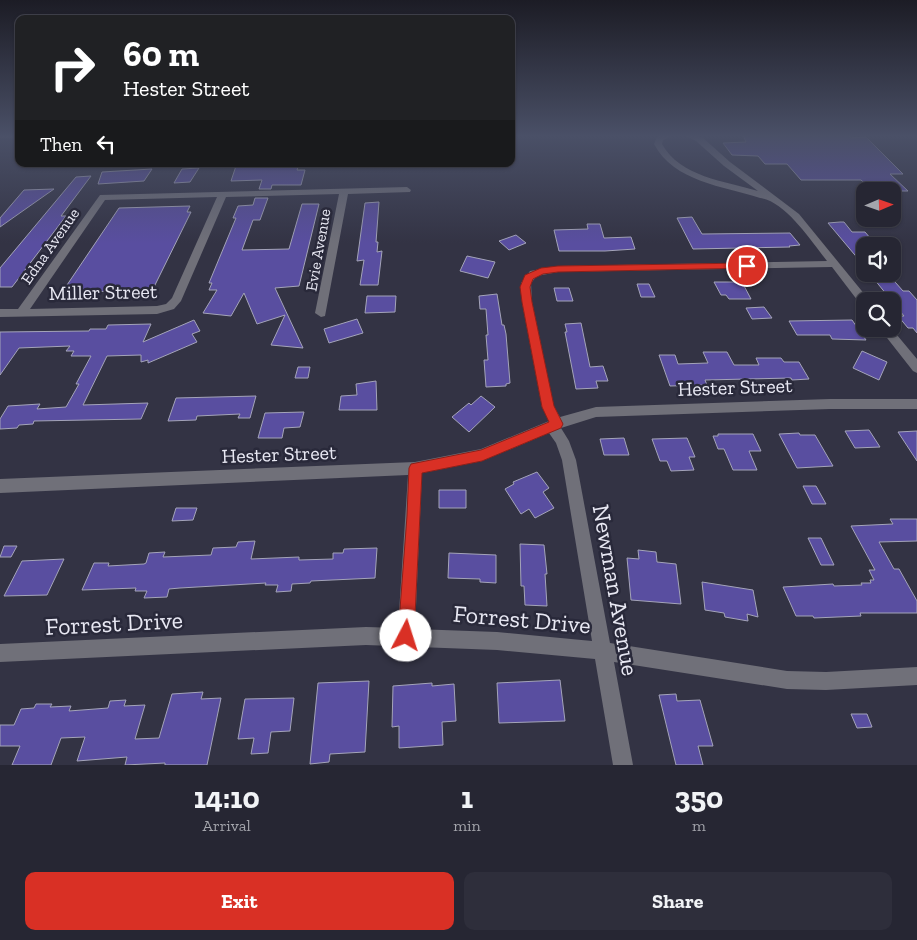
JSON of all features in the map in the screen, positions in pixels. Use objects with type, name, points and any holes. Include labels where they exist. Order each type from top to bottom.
[{"type":"street","points":[[687,171],[779,202]]},
{"type":"street","points":[[736,171],[779,202],[803,223],[857,292]]},
{"type":"street","points":[[223,194],[407,190]]},
{"type":"street","name":"Evie Avenue","points":[[321,313],[344,191]]},
{"type":"street","name":"Miller Street","points":[[0,313],[157,310],[171,307],[176,301],[180,288],[223,194]]},
{"type":"street","name":"Edna Avenue","points":[[21,313],[98,202],[103,198],[223,194]]},
{"type":"street","name":"Newman Avenue","points":[[623,765],[569,460],[548,407],[527,302],[526,283],[529,277],[541,271],[834,264]]},
{"type":"street","points":[[892,337],[917,368]]},
{"type":"street","name":"Hester Street","points":[[0,486],[415,468],[482,455],[554,425],[596,412],[821,404],[917,404]]},
{"type":"street","points":[[406,636],[414,516],[415,468]]},
{"type":"street","name":"Forrest Drive","points":[[0,653],[366,636],[406,636],[497,641],[602,651],[787,680],[826,681],[917,676]]},
{"type":"building","points":[[151,171],[144,181],[98,184],[102,172]]},
{"type":"building","points":[[181,171],[197,171],[190,182],[174,183]]},
{"type":"building","points":[[234,171],[305,171],[301,185],[272,185],[271,189],[259,189],[262,180],[231,181]]},
{"type":"building","points":[[793,171],[900,171],[903,174],[890,174],[898,182],[863,182],[861,180],[801,180]]},
{"type":"building","points":[[91,176],[61,216],[66,216],[12,287],[0,287],[0,268],[76,177]]},
{"type":"building","points":[[901,184],[908,191],[901,191]]},
{"type":"building","points":[[54,189],[0,227],[0,218],[24,190]]},
{"type":"building","points":[[255,198],[268,198],[260,220],[253,220],[242,250],[289,249],[302,204],[319,204],[299,286],[275,288],[303,348],[271,345],[285,315],[257,324],[244,293],[231,316],[203,313],[217,290],[209,290],[212,283],[209,283],[236,218],[233,218],[238,206],[253,205]]},
{"type":"building","points":[[379,202],[376,242],[378,242],[377,252],[382,251],[378,285],[360,285],[364,260],[357,261],[365,203]]},
{"type":"building","points":[[190,206],[187,212],[191,212],[153,289],[68,293],[73,285],[67,285],[119,208]]},
{"type":"building","points":[[692,217],[702,234],[790,233],[800,245],[790,247],[693,249],[677,218]]},
{"type":"building","points":[[844,222],[852,232],[865,232],[869,237],[856,237],[856,256],[828,223]]},
{"type":"building","points":[[587,224],[600,224],[604,238],[631,237],[635,249],[559,251],[554,230],[588,229]]},
{"type":"building","points":[[516,235],[526,243],[509,250],[499,241]]},
{"type":"building","points":[[467,256],[495,262],[488,278],[460,271]]},
{"type":"building","points":[[714,282],[742,282],[751,299],[729,299],[726,295],[721,295]]},
{"type":"building","points":[[876,282],[895,282],[903,291],[909,291],[917,300],[917,333],[913,328],[908,328],[901,320],[901,316],[904,316],[901,312],[901,292],[885,292]]},
{"type":"building","points":[[637,284],[649,284],[655,297],[641,297]]},
{"type":"building","points":[[554,288],[569,288],[573,301],[557,301]]},
{"type":"building","points":[[497,294],[502,325],[504,325],[506,334],[510,383],[506,384],[506,386],[486,387],[484,360],[488,360],[486,335],[488,335],[486,309],[480,309],[479,296]]},
{"type":"building","points":[[367,296],[396,296],[395,312],[365,313]]},
{"type":"building","points":[[764,307],[772,318],[752,319],[746,308]]},
{"type":"building","points":[[357,319],[363,333],[329,343],[324,329]]},
{"type":"building","points":[[194,320],[200,331],[192,334],[197,342],[148,363],[148,360],[141,362],[141,355],[107,356],[83,405],[148,403],[141,419],[34,421],[33,424],[19,425],[17,428],[0,429],[0,419],[8,406],[40,404],[37,409],[66,407],[79,384],[76,384],[91,356],[71,356],[74,351],[66,351],[70,346],[19,348],[0,375],[0,332],[89,331],[90,329],[106,329],[108,325],[151,324],[143,342]]},
{"type":"building","points":[[852,320],[856,326],[856,337],[864,337],[866,340],[832,339],[830,335],[797,335],[789,321]]},
{"type":"building","points":[[581,323],[590,367],[603,366],[608,381],[596,381],[598,388],[576,389],[565,324]]},
{"type":"building","points":[[862,351],[887,362],[879,380],[853,368]]},
{"type":"building","points":[[703,352],[727,352],[734,365],[759,365],[756,358],[781,358],[784,362],[799,362],[809,379],[705,380],[707,385],[670,386],[659,355],[675,355],[678,364],[708,363]]},
{"type":"building","points":[[298,367],[310,367],[308,378],[295,378]]},
{"type":"building","points":[[376,381],[377,410],[339,410],[341,396],[357,395],[356,384]]},
{"type":"building","points":[[256,396],[250,418],[238,418],[240,414],[197,416],[196,420],[168,421],[176,398]]},
{"type":"building","points":[[481,396],[495,407],[469,432],[452,417]]},
{"type":"building","points":[[304,412],[300,427],[284,428],[282,438],[258,438],[265,413]]},
{"type":"building","points":[[869,430],[880,447],[855,448],[845,431]]},
{"type":"building","points":[[917,431],[917,461],[898,432]]},
{"type":"building","points":[[799,433],[800,435],[815,435],[833,466],[797,468],[779,434]]},
{"type":"building","points":[[718,434],[753,434],[761,451],[749,451],[757,470],[733,470],[724,449],[718,449],[713,436],[718,436]]},
{"type":"building","points":[[624,438],[629,455],[604,455],[600,439]]},
{"type":"building","points":[[687,438],[695,457],[689,457],[694,470],[671,471],[667,461],[660,461],[652,439]]},
{"type":"building","points":[[537,472],[549,488],[543,492],[554,508],[535,518],[529,509],[521,514],[505,489],[514,484],[513,482]]},
{"type":"building","points":[[803,486],[816,486],[826,504],[812,504]]},
{"type":"building","points":[[439,490],[466,490],[466,508],[439,508]]},
{"type":"building","points":[[176,508],[197,508],[193,520],[172,521]]},
{"type":"building","points":[[890,519],[917,519],[917,541],[879,542],[894,569],[899,569],[917,601],[917,613],[860,613],[861,616],[814,618],[813,616],[796,616],[783,587],[833,584],[834,586],[862,585],[861,583],[871,583],[870,580],[874,580],[869,570],[875,570],[851,526],[893,524]]},
{"type":"building","points":[[808,538],[821,538],[834,565],[821,565]]},
{"type":"building","points":[[255,541],[251,559],[299,557],[299,560],[333,559],[333,553],[343,553],[344,549],[377,548],[375,578],[311,581],[310,583],[292,584],[291,591],[276,592],[278,585],[265,585],[266,583],[180,588],[169,589],[167,597],[144,598],[147,591],[135,591],[136,588],[82,590],[94,563],[109,563],[108,566],[144,564],[149,553],[165,552],[163,557],[211,555],[213,548],[236,547],[238,542]]},
{"type":"building","points":[[520,544],[544,545],[547,574],[545,574],[547,606],[525,605],[524,586],[521,586]]},
{"type":"building","points":[[4,546],[17,546],[11,557],[0,557]]},
{"type":"building","points":[[638,550],[656,552],[657,562],[676,564],[681,604],[631,600],[627,558],[639,559]]},
{"type":"building","points":[[449,553],[496,555],[496,583],[480,582],[480,579],[448,578]]},
{"type":"building","points":[[64,559],[47,595],[4,596],[22,561]]},
{"type":"building","points":[[702,582],[753,590],[758,617],[747,614],[748,621],[725,617],[724,613],[705,610]]},
{"type":"building","points":[[560,680],[565,721],[499,723],[497,683]]},
{"type":"building","points":[[369,681],[365,752],[330,754],[329,762],[310,764],[318,683]]},
{"type":"building","points":[[432,683],[432,686],[454,684],[456,721],[442,722],[443,745],[399,748],[399,726],[392,727],[393,686]]},
{"type":"building","points":[[203,692],[201,699],[221,698],[207,765],[165,765],[165,763],[125,765],[127,757],[77,761],[85,737],[61,738],[51,765],[12,765],[20,746],[0,746],[0,725],[14,725],[21,709],[34,708],[36,704],[52,704],[50,707],[71,706],[69,711],[108,708],[110,701],[126,700],[124,706],[145,705],[135,739],[159,738],[172,694]]},
{"type":"building","points":[[676,694],[677,701],[700,700],[713,746],[698,746],[703,765],[676,765],[659,695]]},
{"type":"building","points":[[294,698],[290,731],[271,732],[268,753],[251,754],[254,738],[238,739],[245,699]]},
{"type":"building","points":[[851,714],[867,714],[872,727],[857,728]]},
{"type":"route","points":[[406,636],[415,498],[415,468],[482,455],[501,449],[557,424],[551,416],[548,407],[527,302],[525,287],[529,277],[541,271],[558,269],[747,266]]}]
